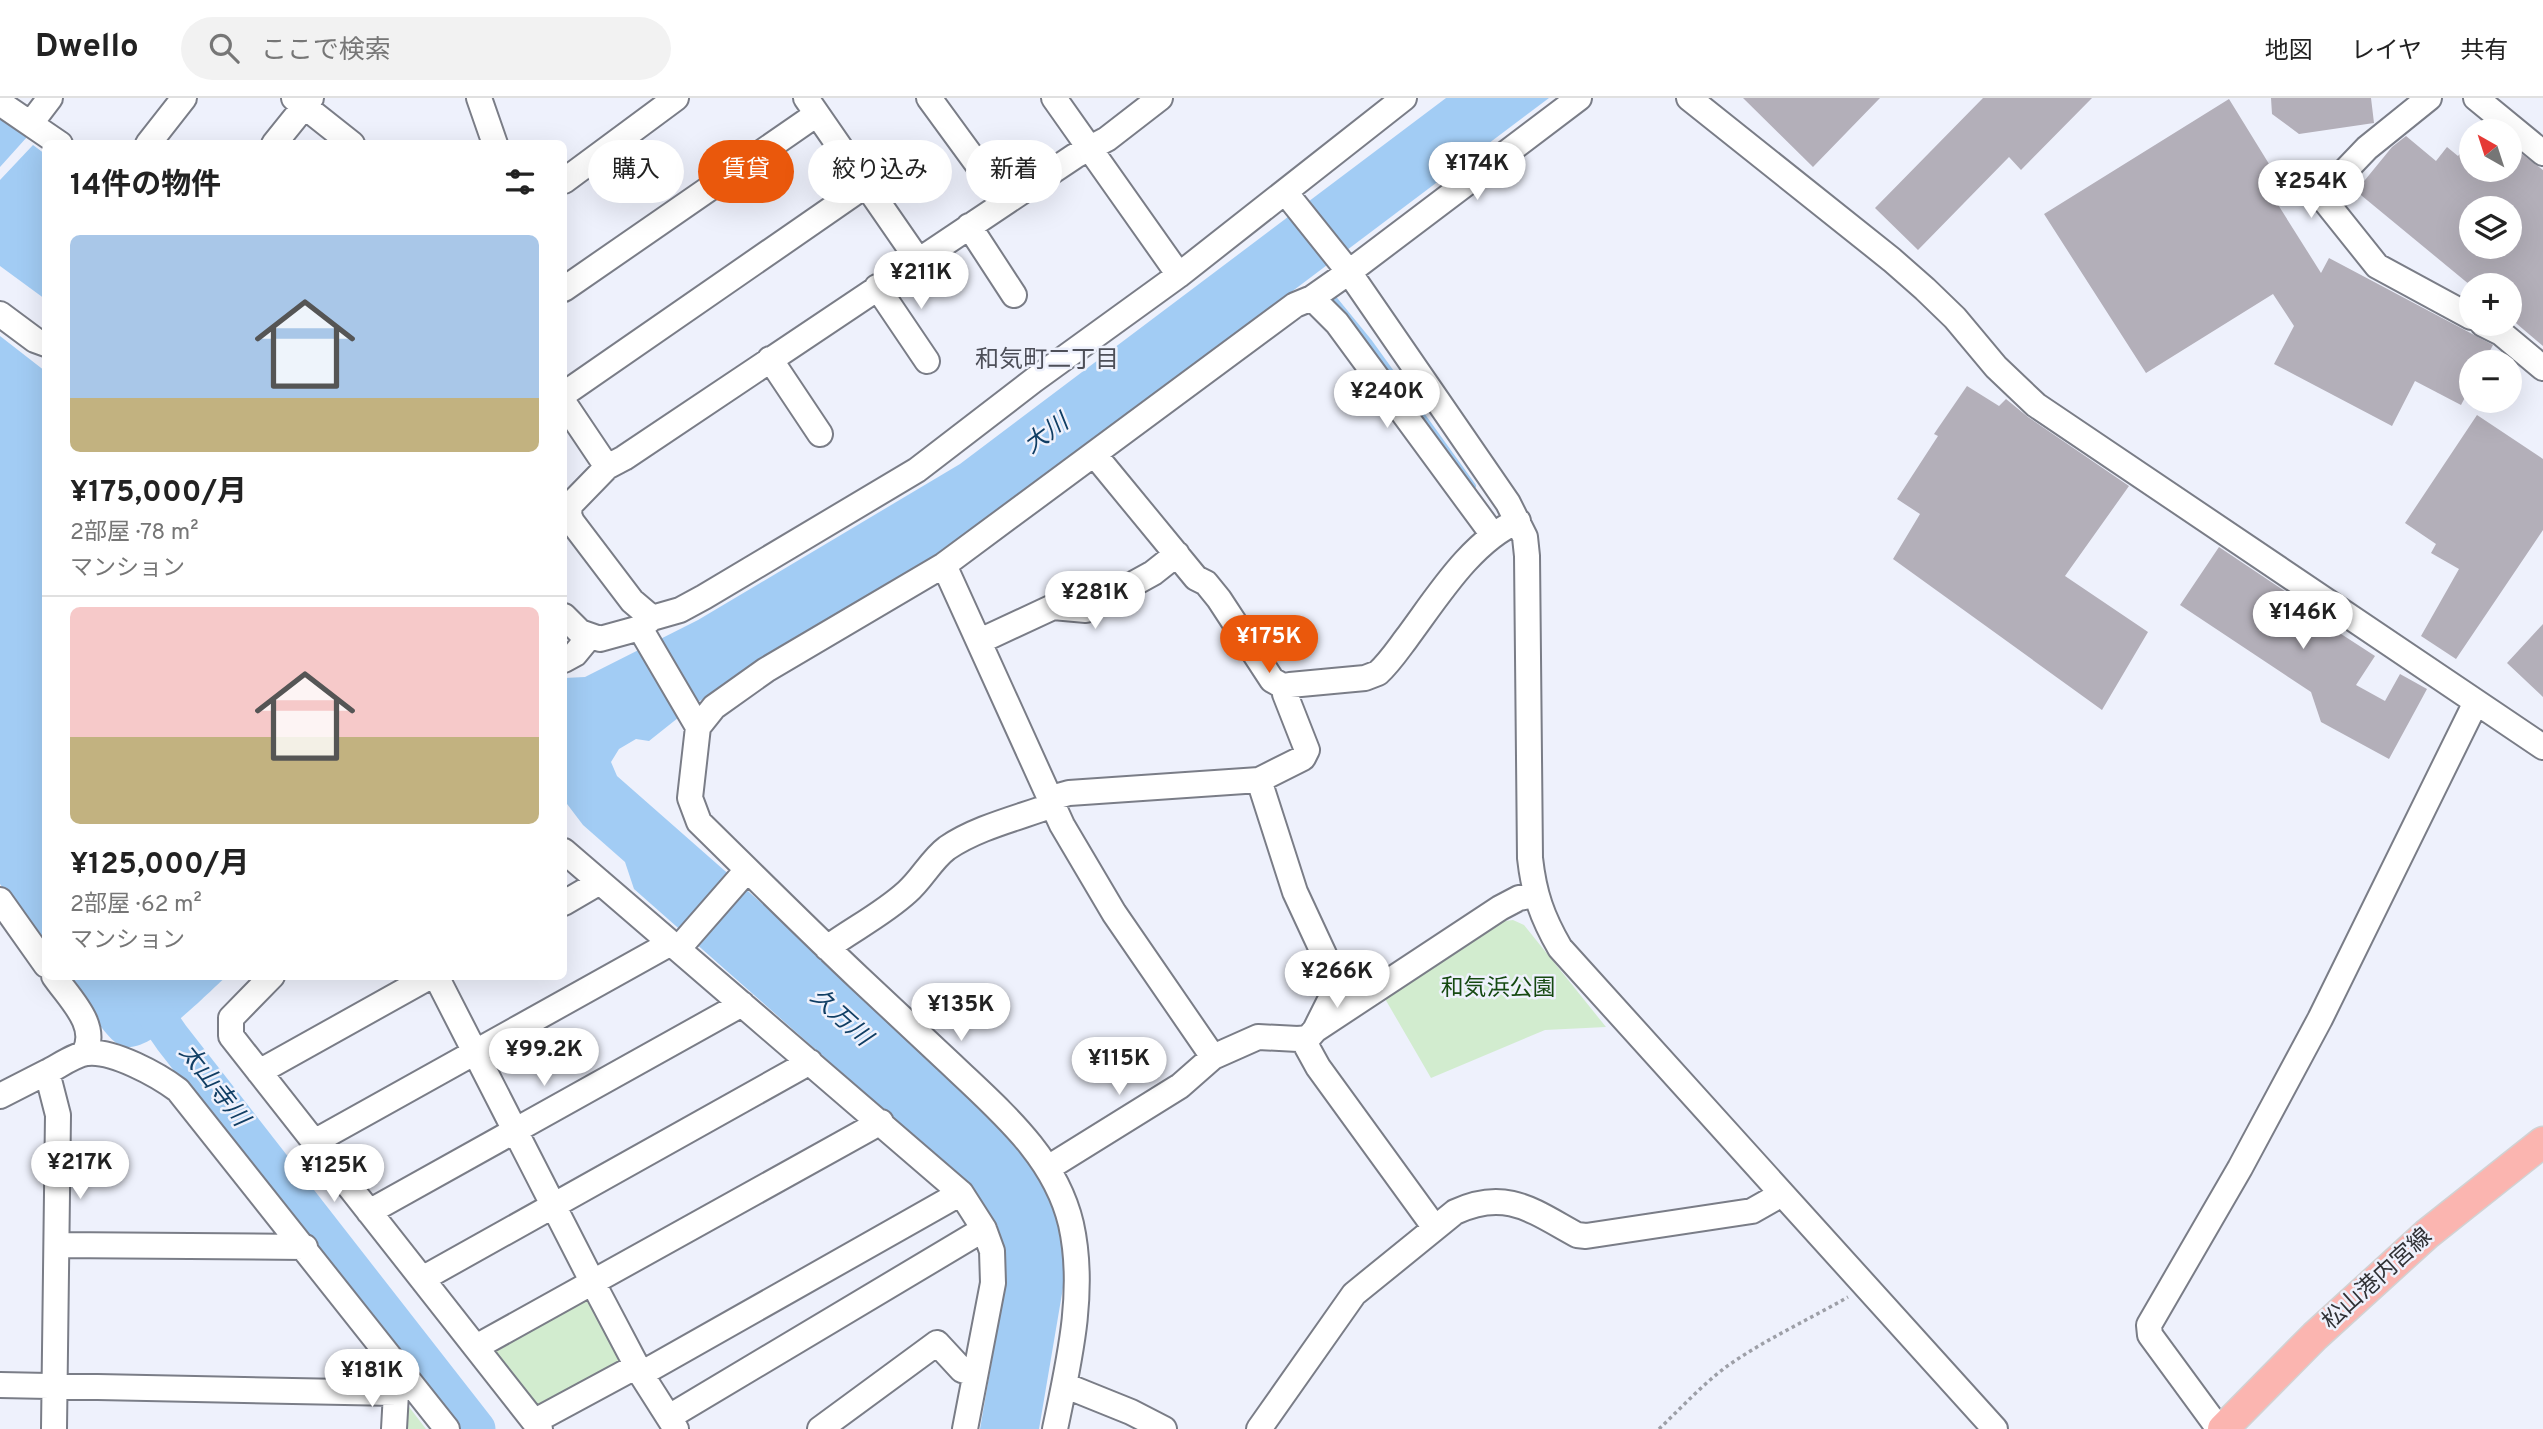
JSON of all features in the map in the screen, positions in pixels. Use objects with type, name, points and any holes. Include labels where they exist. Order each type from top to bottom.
[{"type":"main road","name":"松山港内宮線","points":[[2221,1429],[2315,1336],[2427,1234],[2543,1142]]},
{"type":"street","points":[[31,123],[50,98]]},
{"type":"street","points":[[151,140],[184,98]]},
{"type":"street","points":[[479,98],[494,140]]},
{"type":"street","points":[[567,179],[676,98]]},
{"type":"street","points":[[929,98],[966,149]]},
{"type":"street","points":[[1054,98],[1179,275]]},
{"type":"street","points":[[1062,166],[1107,139],[1160,98]]},
{"type":"street","points":[[696,721],[766,670],[944,565],[1579,98]]},
{"type":"street","points":[[1689,98],[1908,274],[1955,318],[1996,367],[2036,405],[2543,747]]},
{"type":"street","points":[[2429,98],[2367,148],[2321,196],[2377,266],[2459,310]]},
{"type":"street","points":[[2476,98],[2543,153]]},
{"type":"street","points":[[277,140],[303,101],[347,140]]},
{"type":"street","points":[[567,618],[589,636],[600,639],[646,627],[704,597],[917,470],[1034,380],[1287,195],[1392,102]]},
{"type":"street","points":[[0,103],[54,140]]},
{"type":"street","points":[[567,287],[812,106],[835,140]]},
{"type":"street","points":[[1287,195],[1332,282],[1508,503],[1521,529],[1527,556],[1531,858],[1536,895],[1548,928],[1560,948],[1994,1429]]},
{"type":"street","points":[[567,392],[840,203]]},
{"type":"street","points":[[878,203],[918,260]]},
{"type":"street","points":[[1004,203],[607,467],[570,505],[569,514],[572,522],[632,601],[696,721],[690,798],[699,822],[744,874],[1002,1112],[1033,1146],[1048,1168],[1059,1189],[1070,1223],[1078,1290],[1055,1429]]},
{"type":"street","points":[[969,226],[1014,295]]},
{"type":"street","points":[[1332,282],[1337,323],[1493,534]]},
{"type":"street","points":[[877,288],[927,361]]},
{"type":"street","points":[[0,314],[42,341]]},
{"type":"street","points":[[2505,336],[2543,368]]},
{"type":"street","points":[[770,359],[820,434]]},
{"type":"street","points":[[567,407],[607,467]]},
{"type":"street","points":[[1094,454],[1196,578],[1206,583],[1219,599],[1272,680],[1287,689]]},
{"type":"street","points":[[827,948],[910,890],[928,866],[946,849],[968,836],[1069,793],[1259,780],[1303,758],[1307,750],[1285,694],[1290,684],[1365,678],[1378,673],[1450,582],[1493,534],[1521,529]]},
{"type":"street","points":[[980,640],[1053,607],[1086,610],[1153,573],[1177,554]]},
{"type":"street","points":[[944,565],[1052,802],[1114,913],[1213,1057]]},
{"type":"street","points":[[567,658],[575,654],[589,636]]},
{"type":"street","points":[[2221,1429],[2150,1335],[2149,1325],[2240,1168],[2320,1019],[2476,702]]},
{"type":"street","points":[[1259,780],[1295,892],[1335,978],[1354,994],[1366,997]]},
{"type":"street","points":[[567,854],[679,944],[742,1004],[961,1193],[985,1229],[992,1251],[993,1283],[964,1429]]},
{"type":"street","points":[[314,1142],[679,944],[744,874]]},
{"type":"street","points":[[567,900],[600,882]]},
{"type":"street","points":[[1048,1168],[1180,1086],[1213,1057],[1258,1037],[1298,1040],[1312,1034],[1500,908],[1518,898],[1536,895]]},
{"type":"street","points":[[0,900],[42,959]]},
{"type":"street","points":[[1335,978],[1330,1000],[1307,1047],[1318,1067],[1435,1228]]},
{"type":"street","points":[[0,1096],[84,1053],[90,1044],[87,1025],[57,980]]},
{"type":"street","points":[[268,980],[231,1018],[231,1036],[537,1425],[961,1193]]},
{"type":"street","points":[[259,1072],[427,980]]},
{"type":"street","points":[[436,980],[639,1370],[673,1423],[985,1229]]},
{"type":"street","points":[[369,1212],[742,1004]]},
{"type":"street","points":[[84,1053],[106,1055],[157,1074],[178,1090],[305,1247],[403,1387],[447,1429]]},
{"type":"street","points":[[422,1279],[810,1062]]},
{"type":"street","points":[[47,1072],[58,1115],[54,1429]]},
{"type":"street","points":[[476,1347],[881,1122]]},
{"type":"street","points":[[1259,1429],[1354,1294],[1455,1212],[1486,1200],[1516,1203],[1577,1235],[1586,1236],[1752,1211],[1782,1194]]},
{"type":"street","points":[[57,1245],[305,1247]]},
{"type":"street","points":[[820,1429],[937,1343],[962,1370],[975,1374]]},
{"type":"street","points":[[0,1385],[403,1387]]},
{"type":"street","points":[[1064,1385],[1131,1412],[1164,1429]]},
{"type":"street","points":[[394,1429],[403,1387]]},
{"type":"path","points":[[1658,1429],[1709,1380],[1727,1367],[1866,1287]]},
{"type":"green space","name":"和気浜公園","points":[[1513,920],[1524,925],[1606,1027],[1545,1030],[1431,1078],[1384,997],[1498,922]]},
{"type":"green space","points":[[589,1293],[625,1362],[535,1410],[488,1349]]},
{"type":"green space","points":[[406,1403],[426,1429],[398,1429]]},
{"type":"water","points":[[1446,98],[1549,98],[975,530],[698,702],[649,741],[636,739],[619,749],[611,762],[617,776],[891,1017],[1015,1140],[1045,1184],[1060,1225],[1065,1276],[1039,1429],[980,1429],[1005,1284],[1003,1252],[969,1185],[634,889],[625,862],[583,825],[567,804],[567,678],[585,677],[698,620],[960,464]]},
{"type":"water","points":[[0,115],[27,137],[0,167]]},
{"type":"water","points":[[33,145],[42,152],[42,297],[0,266],[0,180]]},
{"type":"water","points":[[0,336],[42,369],[42,943],[0,884]]},
{"type":"water","points":[[69,980],[223,980],[176,1022],[146,1042],[132,1047],[121,1046],[115,1042]]},
{"type":"building","points":[[1743,98],[1880,98],[1813,167]]},
{"type":"building","points":[[1983,98],[2092,98],[2021,170],[2009,157],[1918,250],[1875,208]]},
{"type":"building","points":[[2271,98],[2371,98],[2374,123],[2299,134],[2272,114]]},
{"type":"building","points":[[2229,99],[2282,185],[2270,192],[2321,273],[2329,258],[2459,327],[2459,336],[2476,336],[2493,345],[2490,350],[2459,350],[2459,404],[2415,381],[2392,426],[2274,364],[2294,326],[2273,294],[2146,373],[2044,214]]},
{"type":"building","points":[[2406,136],[2436,161],[2447,147],[2459,155],[2459,182],[2522,182],[2522,154],[2543,170],[2543,346],[2522,328],[2522,273],[2459,273],[2459,276],[2356,191],[2392,147]]},
{"type":"building","points":[[1967,386],[1999,406],[2006,399],[2129,486],[2065,576],[2148,632],[2102,710],[1893,559],[1920,514],[1897,499],[1938,436],[1934,434]]},
{"type":"building","points":[[2477,415],[2543,459],[2543,530],[2456,659],[2421,636],[2459,569],[2431,553],[2436,544],[2405,523]]},
{"type":"building","points":[[2219,547],[2340,628],[2338,632],[2375,656],[2356,685],[2385,701],[2400,674],[2427,689],[2389,759],[2321,722],[2311,692],[2180,605]]},
{"type":"building","points":[[2543,624],[2543,697],[2507,663]]},
{"type":"waterway","points":[[1330,294],[1370,343],[1473,486]]},
{"type":"waterway","name":"太山寺川","points":[[132,980],[172,1038],[477,1429]]},
{"type":"district","name":"和気町二丁目","points":[[1047,361]]},
{"type":"water label","name":"大川","points":[[1047,435]]},
{"type":"water label","name":"久万川","points":[[840,1018]]}]
